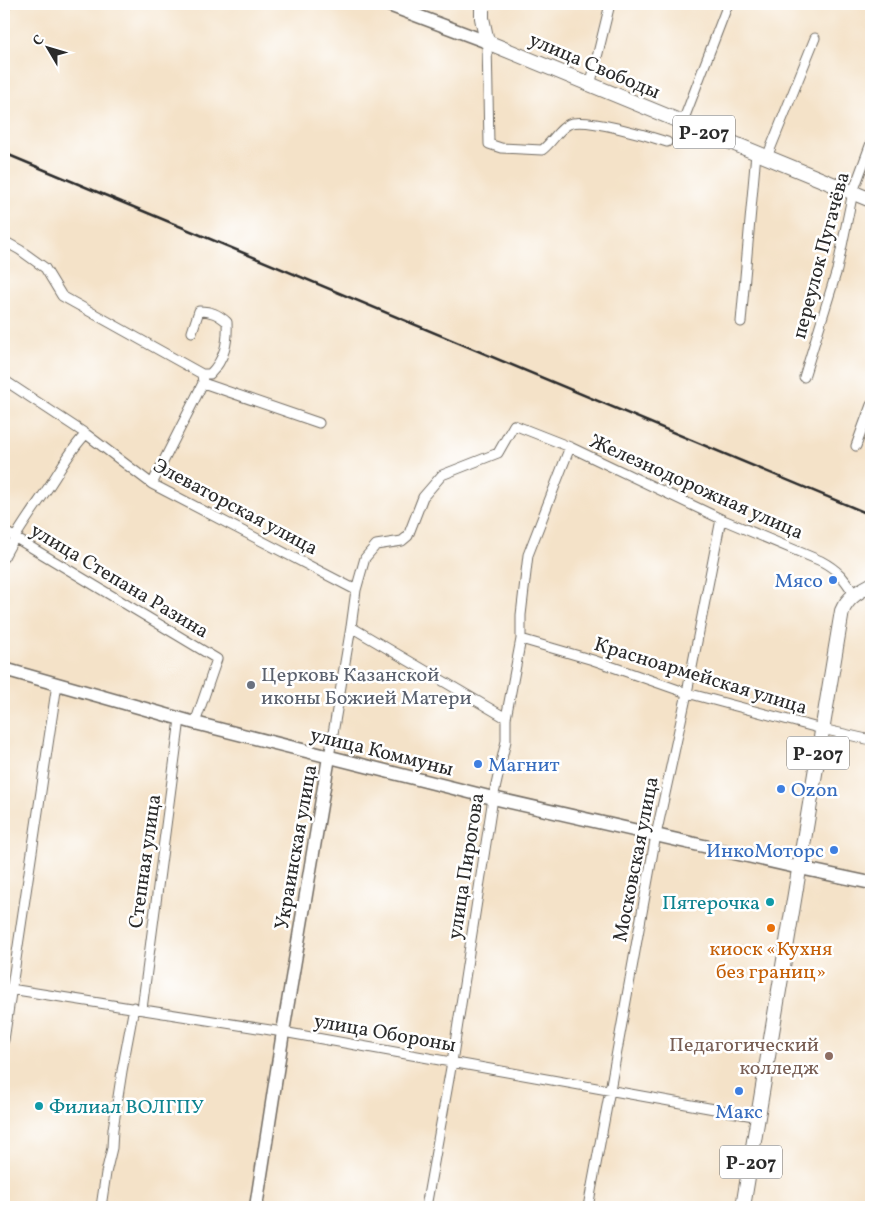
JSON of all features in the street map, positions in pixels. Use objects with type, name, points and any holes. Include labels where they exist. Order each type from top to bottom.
[{"type":"main road","points":[[482,4],[482,18],[487,42]]},
{"type":"main road","name":"улица Свободы","points":[[487,42],[682,124],[871,200]]},
{"type":"main road","points":[[854,594],[871,585]]},
{"type":"main road","name":"Р-207","points":[[743,1207],[842,611],[854,594]]},
{"type":"street","points":[[4,7],[7,4]]},
{"type":"street","name":"улица Свободы","points":[[386,4],[487,42]]},
{"type":"street","points":[[590,86],[610,4]]},
{"type":"street","points":[[682,124],[728,4]]},
{"type":"street","points":[[740,322],[762,155],[815,38]]},
{"type":"street","points":[[487,42],[489,144],[501,148],[542,150],[562,128],[572,123],[586,123],[640,133],[667,142]]},
{"type":"street","name":"переулок Пугачёва","points":[[804,377],[837,270],[854,192],[871,143]]},
{"type":"street","points":[[4,242],[20,250],[45,268],[62,296],[202,379],[318,423]]},
{"type":"street","points":[[152,484],[202,379],[217,367],[228,338],[227,322],[218,314],[208,310],[199,310],[192,332]]},
{"type":"street","name":"Элеваторская улица","points":[[4,380],[86,434],[152,484],[356,590]]},
{"type":"street","points":[[856,446],[871,405]]},
{"type":"street","name":"Железнодорожная улица","points":[[514,424],[570,447],[721,519],[828,564],[842,575],[854,594]]},
{"type":"street","name":"Украинская улица","points":[[256,1207],[356,590],[365,558],[376,545],[402,541],[408,536],[423,498],[442,475],[498,453],[514,424]]},
{"type":"street","points":[[4,557],[14,537],[74,447],[86,434]]},
{"type":"street","name":"улица Пирогова","points":[[426,1207],[452,1062],[493,798],[506,741],[506,718],[521,639],[521,615],[528,555],[570,447]]},
{"type":"street","name":"Московская улица","points":[[588,1207],[656,835],[687,693],[721,519]]},
{"type":"street","name":"улица Степана Разина","points":[[4,531],[218,659],[195,723]]},
{"type":"street","points":[[351,627],[506,718]]},
{"type":"street","name":"Красноармейская улица","points":[[521,639],[593,660],[687,693],[871,740]]},
{"type":"street","name":"улица Коммуны","points":[[4,669],[195,723],[493,798],[800,868],[871,882]]},
{"type":"street","points":[[4,1040],[7,988],[57,684]]},
{"type":"street","name":"Степная улица","points":[[101,1207],[112,1148],[122,1071],[138,1008],[180,719]]},
{"type":"street","name":"улица Обороны","points":[[7,988],[283,1032],[759,1117]]},
{"type":"railway","points":[[4,153],[871,515]]},
{"type":"place","name":"Мясо","points":[[833,580]]},
{"type":"place","name":"Церковь Казанской иконы Божией Матери","points":[[251,685]]},
{"type":"place","name":"Магнит","points":[[478,764]]},
{"type":"place","name":"Ozon","points":[[781,789]]},
{"type":"place","name":"ИнкоМоторс","points":[[834,850]]},
{"type":"place","name":"Пятерочка","points":[[770,902]]},
{"type":"place","name":"киоск «Кухня без границ»","points":[[771,928]]},
{"type":"place","name":"Педагогический колледж","points":[[829,1056]]},
{"type":"place","name":"Макс","points":[[739,1091]]},
{"type":"place","name":"Филиал ВОЛГПУ","points":[[39,1106]]}]
